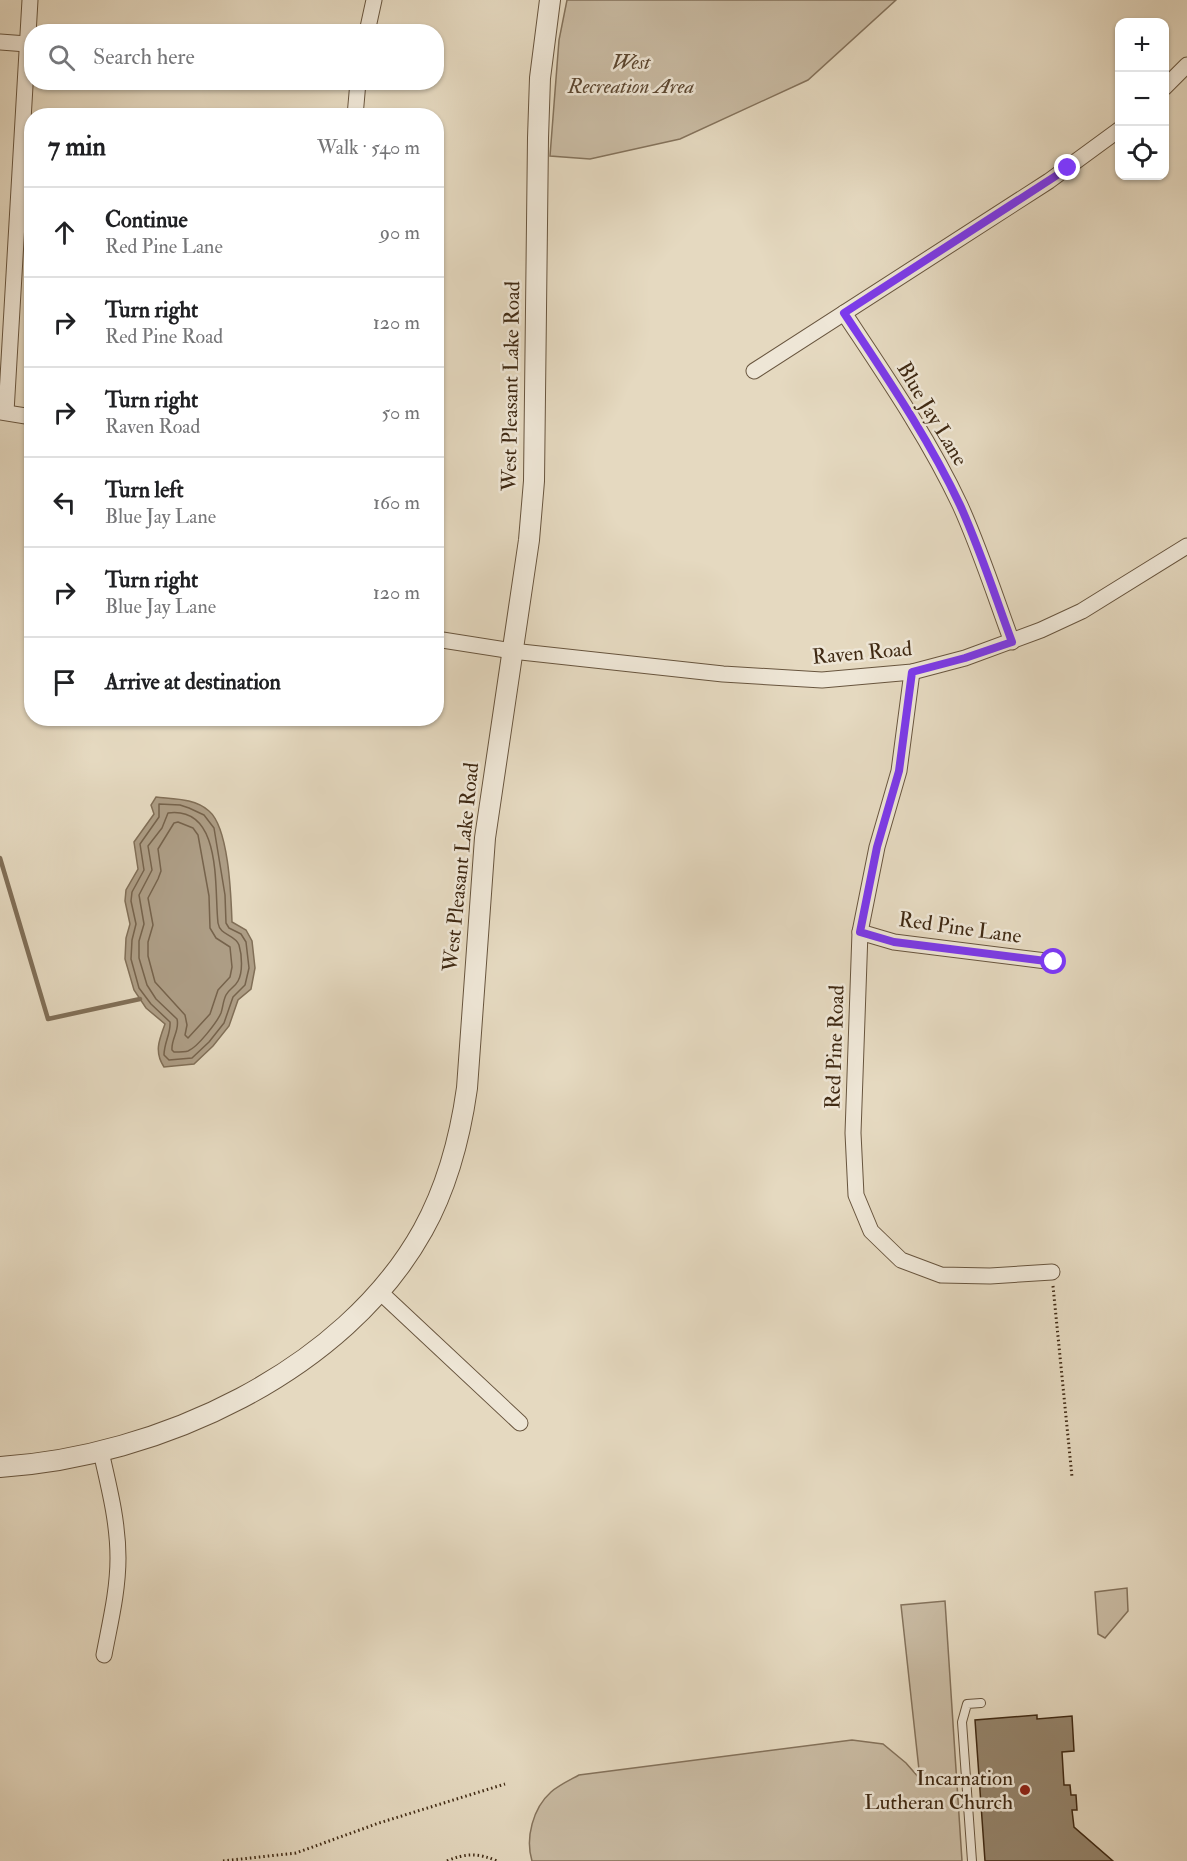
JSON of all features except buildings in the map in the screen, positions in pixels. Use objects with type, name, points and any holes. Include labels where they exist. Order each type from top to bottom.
[{"type":"street","points":[[28,24],[30,0]]},
{"type":"street","points":[[369,24],[374,0]]},
{"type":"street","name":"West Pleasant Lake Road","points":[[0,1467],[101,1452],[179,1427],[260,1387],[332,1338],[380,1292],[404,1261],[424,1229],[453,1161],[462,1125],[467,1088],[485,838],[528,549],[534,481],[538,138],[540,78],[550,0]]},
{"type":"street","points":[[0,42],[24,44]]},
{"type":"street","points":[[1169,83],[1187,64]]},
{"type":"street","points":[[24,90],[3,412],[24,416]]},
{"type":"street","points":[[356,108],[357,90]]},
{"type":"street","points":[[754,371],[1068,168],[1115,132]]},
{"type":"street","name":"Blue Jay Lane","points":[[844,313],[908,411],[960,505],[981,555],[1012,642]]},
{"type":"street","name":"Raven Road","points":[[444,640],[512,651],[723,674],[822,680],[912,672],[965,658],[1012,642],[1082,610],[1187,546]]},
{"type":"street","name":"Red Pine Road","points":[[912,672],[899,771],[877,847],[860,932],[853,1133],[856,1195],[871,1231],[901,1260],[941,1275],[990,1276],[1052,1272]]},
{"type":"street","name":"Red Pine Lane","points":[[860,932],[894,942],[1054,962]]},
{"type":"street","points":[[380,1292],[520,1423]]},
{"type":"street","points":[[101,1452],[117,1530],[118,1558],[116,1590],[104,1655]]},
{"type":"lane","points":[[972,1861],[962,1722],[967,1704],[981,1703]]},
{"type":"path","points":[[1052,1272],[1072,1477]]},
{"type":"path","points":[[223,1861],[296,1853],[379,1823],[505,1784]]},
{"type":"path","points":[[447,1861],[458,1856],[472,1854],[497,1861]]},
{"type":"green space","name":"West Recreation Area","points":[[567,0],[896,0],[808,80],[680,139],[590,159],[550,156],[559,40]]},
{"type":"green space","points":[[1127,1588],[1128,1611],[1105,1638],[1098,1634],[1095,1592]]},
{"type":"green space","points":[[945,1601],[962,1861],[532,1861],[530,1833],[539,1806],[554,1789],[579,1775],[852,1740],[883,1744],[906,1763],[920,1779],[901,1605]]},
{"type":"water","points":[[156,797],[197,804],[209,811],[216,820],[228,863],[232,922],[246,930],[252,941],[255,968],[251,989],[238,1000],[229,1026],[213,1046],[194,1064],[164,1067],[158,1051],[165,1024],[146,1008],[134,990],[125,959],[126,938],[130,924],[125,901],[126,890],[138,869],[134,842],[154,814],[151,805]]},
{"type":"waterway","points":[[0,858],[48,1019],[140,999]]},
{"type":"place","name":"Incarnation Lutheran Church","points":[[1025,1790]]},
{"type":"route","points":[[1054,962],[894,942],[860,932],[877,847],[899,771],[912,672],[965,658],[1012,642],[981,555],[960,505],[908,411],[844,313],[1068,168]]}]
